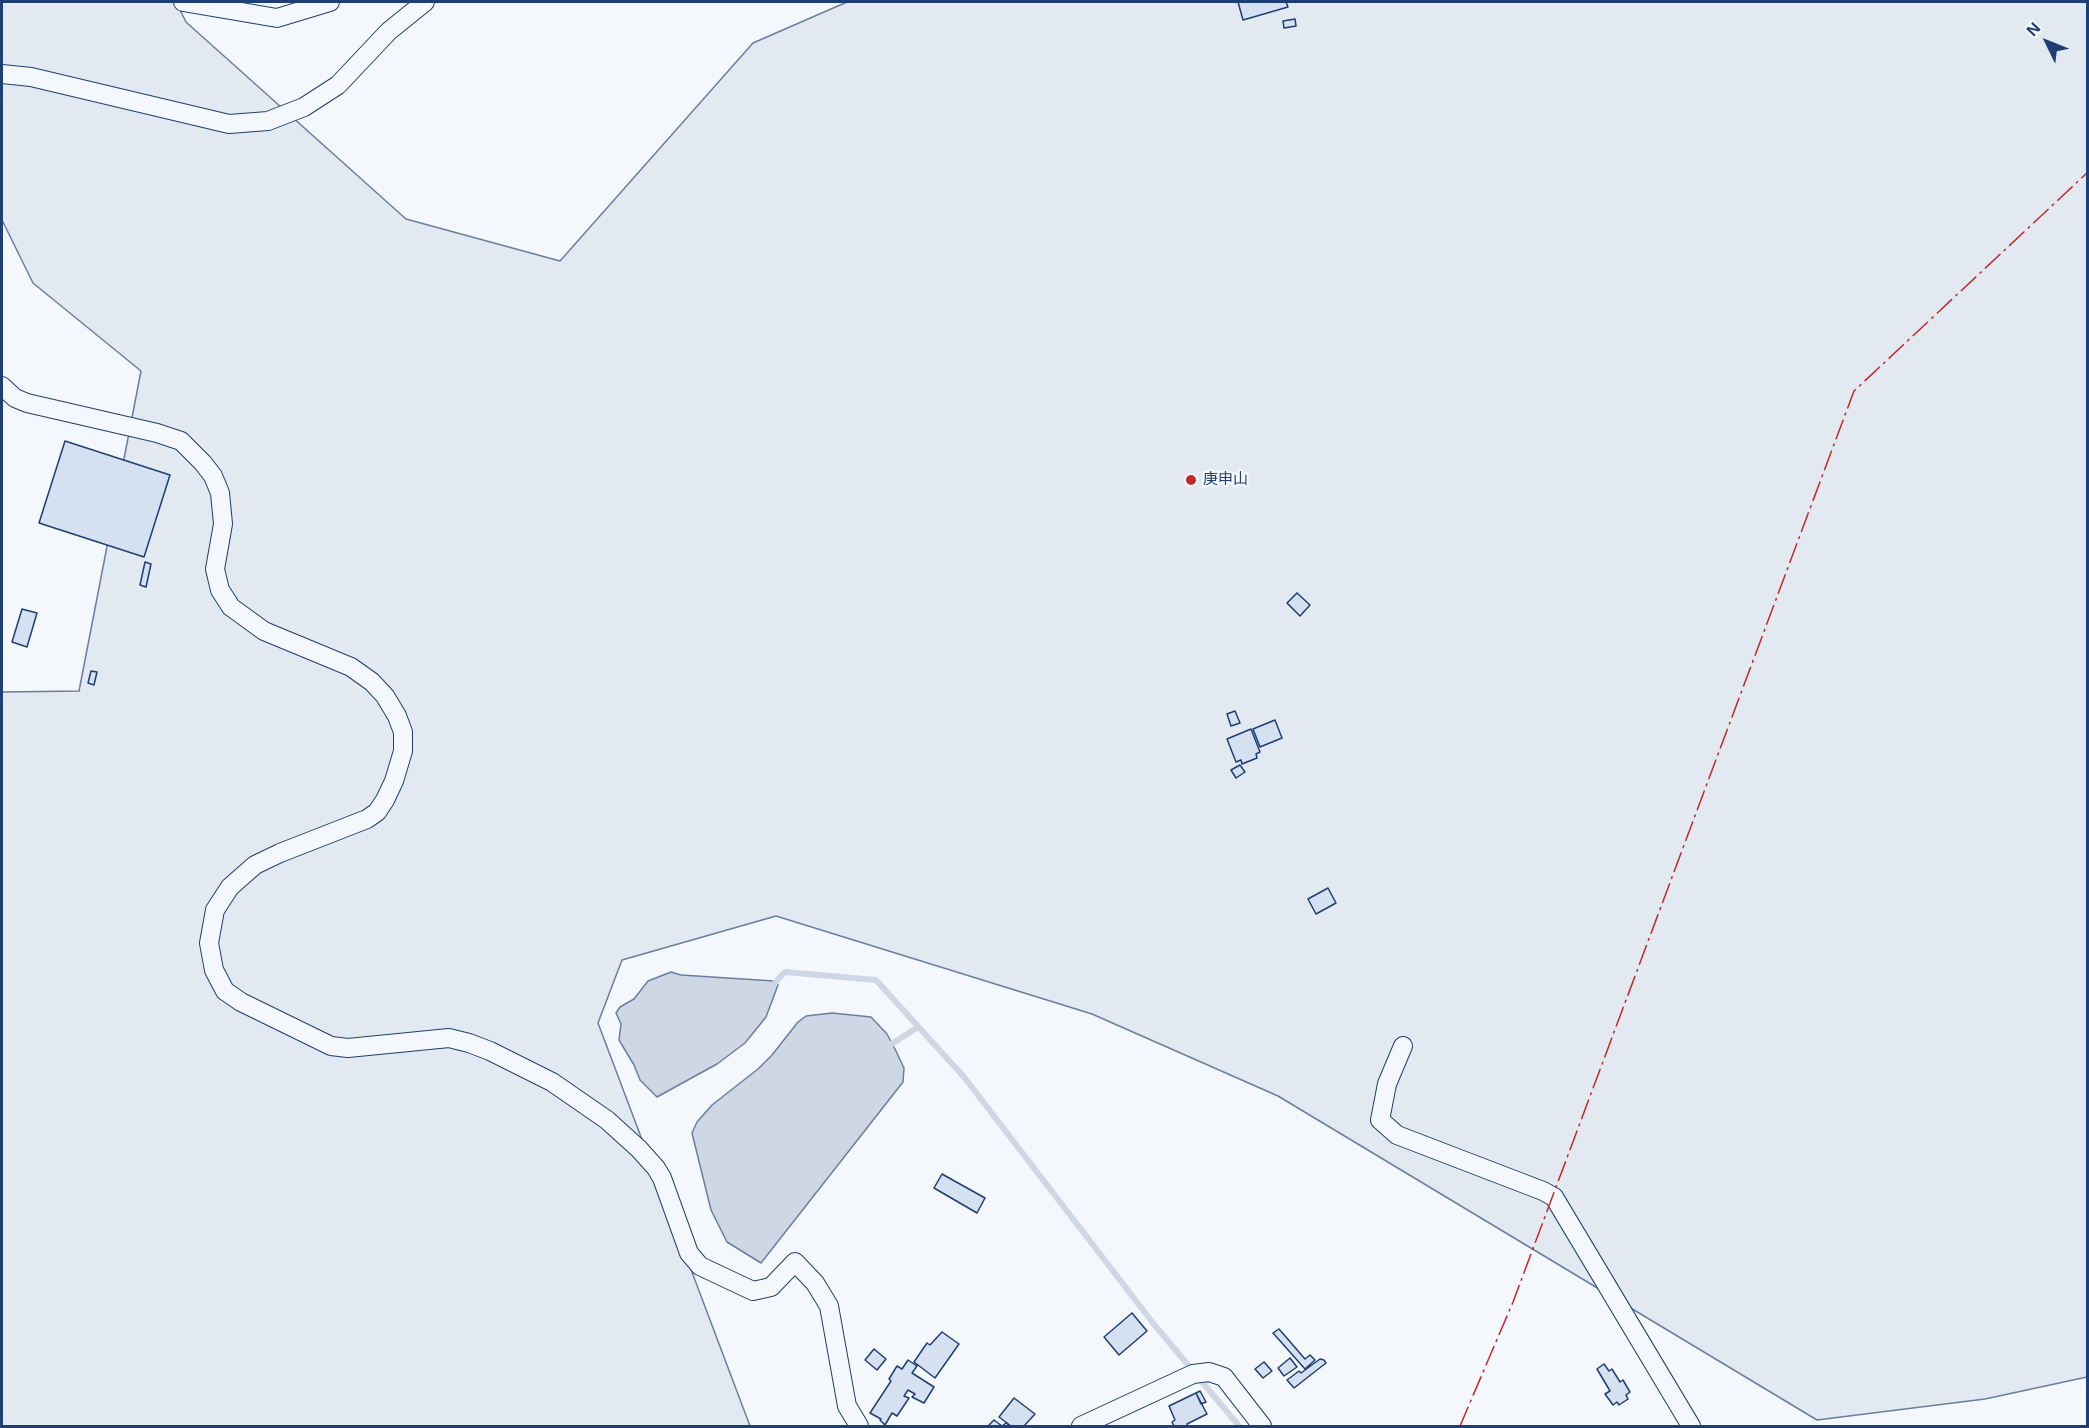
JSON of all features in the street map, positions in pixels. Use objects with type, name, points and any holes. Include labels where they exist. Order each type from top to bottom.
[{"type":"street","points":[[183,2],[277,18],[330,2]]},
{"type":"street","points":[[2,74],[31,77],[229,124],[268,121],[304,107],[338,85],[389,31],[425,2]]},
{"type":"street","points":[[2,386],[15,398],[27,403],[157,433],[181,441],[213,476],[220,493],[223,524],[215,569],[220,590],[231,607],[264,631],[351,667],[372,682],[385,696],[403,732],[403,751],[394,781],[386,800],[377,812],[367,819],[255,865],[230,886],[215,910],[209,943],[214,970],[225,991],[241,1002],[331,1046],[348,1048],[449,1038],[469,1042],[490,1051],[561,1088],[607,1120],[656,1168],[662,1178],[689,1253],[700,1266],[753,1291],[771,1287],[795,1262],[815,1283],[829,1306],[847,1406],[860,1426]]},
{"type":"street","points":[[1404,1046],[1387,1084],[1380,1120],[1397,1135],[1554,1197],[1691,1426]]},
{"type":"street","points":[[1081,1426],[1198,1373],[1224,1377],[1262,1426]]},
{"type":"shaded area","points":[[2,2],[176,2],[186,22],[406,219],[560,261],[753,43],[847,2],[2087,2],[2087,1377],[1985,1399],[1817,1420],[1278,1096],[1092,1014],[776,916],[622,960],[598,1023],[750,1426],[2,1426],[2,692],[79,691],[141,371],[33,283],[2,220]]},
{"type":"shaded area","points":[[671,972],[681,975],[774,981],[778,985],[766,1017],[745,1043],[717,1064],[657,1097],[640,1080],[619,1040],[621,1024],[616,1013],[620,1007],[634,999],[648,981]]},
{"type":"shaded area","points":[[832,1013],[871,1017],[887,1034],[895,1049],[904,1068],[903,1082],[761,1263],[727,1242],[711,1210],[692,1133],[697,1122],[712,1105],[758,1069],[798,1022],[806,1016]]},
{"type":"building","points":[[1238,2],[1286,2],[1288,7],[1243,20]]},
{"type":"building","points":[[1295,19],[1296,26],[1284,28],[1283,21]]},
{"type":"building","points":[[65,441],[170,475],[144,557],[39,523]]},
{"type":"building","points":[[145,562],[151,564],[146,587],[140,585]]},
{"type":"building","points":[[1297,593],[1310,605],[1300,616],[1287,603]]},
{"type":"building","points":[[22,609],[37,613],[27,647],[12,642]]},
{"type":"building","points":[[91,671],[97,672],[94,685],[88,683]]},
{"type":"building","points":[[1235,711],[1240,723],[1231,726],[1227,714]]},
{"type":"building","points":[[1275,720],[1282,738],[1260,747],[1253,729]]},
{"type":"building","points":[[1251,729],[1260,752],[1256,754],[1257,758],[1242,764],[1241,760],[1236,762],[1227,739]]},
{"type":"building","points":[[1240,765],[1245,772],[1236,778],[1231,770]]},
{"type":"building","points":[[1328,888],[1336,903],[1316,914],[1308,899]]},
{"type":"building","points":[[942,1174],[985,1198],[977,1213],[934,1188]]},
{"type":"building","points":[[1132,1313],[1147,1331],[1119,1355],[1104,1337]]},
{"type":"building","points":[[1279,1329],[1305,1359],[1310,1355],[1315,1360],[1305,1369],[1273,1333]]},
{"type":"building","points":[[942,1332],[959,1344],[935,1378],[914,1362],[927,1343],[930,1345]]},
{"type":"building","points":[[874,1349],[886,1359],[877,1370],[865,1360]]},
{"type":"building","points":[[1290,1358],[1297,1367],[1284,1376],[1278,1368]]},
{"type":"building","points":[[1320,1359],[1326,1363],[1294,1388],[1287,1380],[1299,1371],[1301,1373]]},
{"type":"building","points":[[908,1360],[917,1366],[912,1373],[934,1387],[924,1403],[912,1397],[915,1394],[908,1390],[904,1396],[909,1398],[897,1416],[892,1413],[885,1425],[881,1419],[870,1413],[891,1381],[889,1379],[897,1366],[902,1369]]},
{"type":"building","points":[[1264,1362],[1272,1371],[1263,1378],[1255,1369]]},
{"type":"building","points":[[1604,1364],[1609,1371],[1612,1369],[1620,1382],[1623,1380],[1630,1392],[1626,1395],[1628,1399],[1619,1405],[1617,1402],[1613,1405],[1605,1394],[1610,1391],[1597,1369]]},
{"type":"building","points":[[1200,1391],[1206,1402],[1201,1404],[1196,1393]]},
{"type":"building","points":[[1196,1393],[1207,1414],[1187,1424],[1188,1426],[1174,1426],[1172,1422],[1175,1420],[1169,1406]]},
{"type":"building","points":[[1014,1398],[1035,1414],[1024,1426],[1011,1426],[999,1417]]},
{"type":"building","points":[[994,1420],[1002,1426],[988,1426]]},
{"type":"waterway","points":[[770,988],[785,972],[876,980],[964,1077],[1153,1323],[1239,1426]]},
{"type":"waterway","points":[[887,1047],[918,1027]]},
{"type":"power","points":[[1460,1426],[1513,1302],[1854,391],[2088,172]]},
{"type":"place","name":"庚申山","points":[[1191,480]]}]
